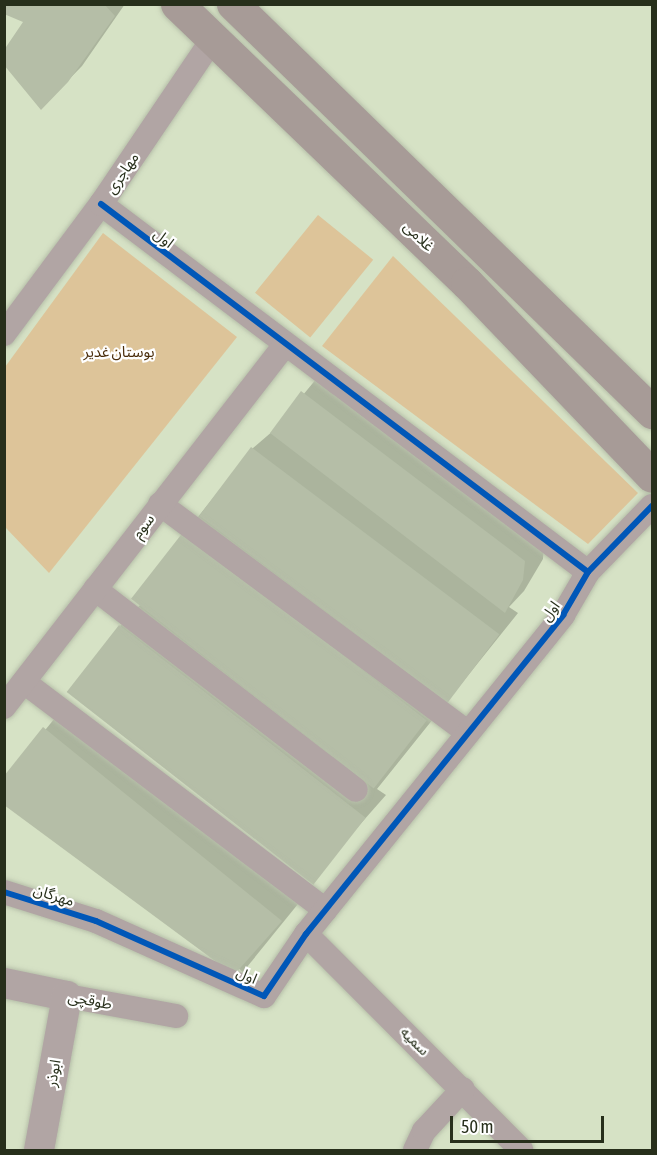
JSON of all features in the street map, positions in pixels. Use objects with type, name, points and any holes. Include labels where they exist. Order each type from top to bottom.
[{"type":"main road","name":"غلامی","points":[[177,4],[214,37],[467,283],[652,476]]},
{"type":"main road","points":[[233,4],[652,412]]},
{"type":"street","name":"مهاجری","points":[[4,334],[101,204],[214,37]]},
{"type":"street","name":"اول","points":[[96,921],[264,996],[306,934],[563,615],[588,572],[284,346],[101,204]]},
{"type":"street","name":"سوم","points":[[4,707],[284,346]]},
{"type":"street","points":[[160,504],[467,732]]},
{"type":"street","points":[[588,572],[652,506]]},
{"type":"street","points":[[95,589],[356,790]]},
{"type":"street","points":[[24,682],[325,910]]},
{"type":"street","name":"مهرگان","points":[[4,892],[96,921]]},
{"type":"street","name":"سمیه","points":[[306,934],[463,1089],[521,1150]]},
{"type":"street","name":"طوقچی","points":[[4,983],[176,1016]]},
{"type":"street","name":"ابوذر","points":[[39,1150],[67,996]]},
{"type":"street","points":[[415,1150],[424,1131],[463,1089]]},
{"type":"green space","points":[[318,215],[373,260],[310,337],[255,293]]},
{"type":"green space","name":"بوستان غدیر","points":[[103,233],[237,337],[49,573],[5,527],[5,367]]},
{"type":"green space","points":[[393,256],[638,493],[588,544],[322,346]]},
{"type":"building","points":[[4,4],[104,4],[115,16],[68,82],[41,110],[4,65],[4,50],[23,22],[4,14]]},
{"type":"building","points":[[301,391],[525,561],[523,580],[505,613],[270,433]]},
{"type":"building","points":[[251,447],[499,634],[448,703],[199,516]]},
{"type":"building","points":[[184,531],[427,721],[374,788],[131,599]]},
{"type":"building","points":[[119,625],[366,818],[313,885],[67,692]]},
{"type":"building","points":[[43,727],[282,921],[234,975],[4,805],[4,776]]},
{"type":"cycle path","points":[[101,204],[588,572]]},
{"type":"cycle path","points":[[4,892],[96,921],[264,996],[306,934],[563,615],[588,572],[652,506]]}]
